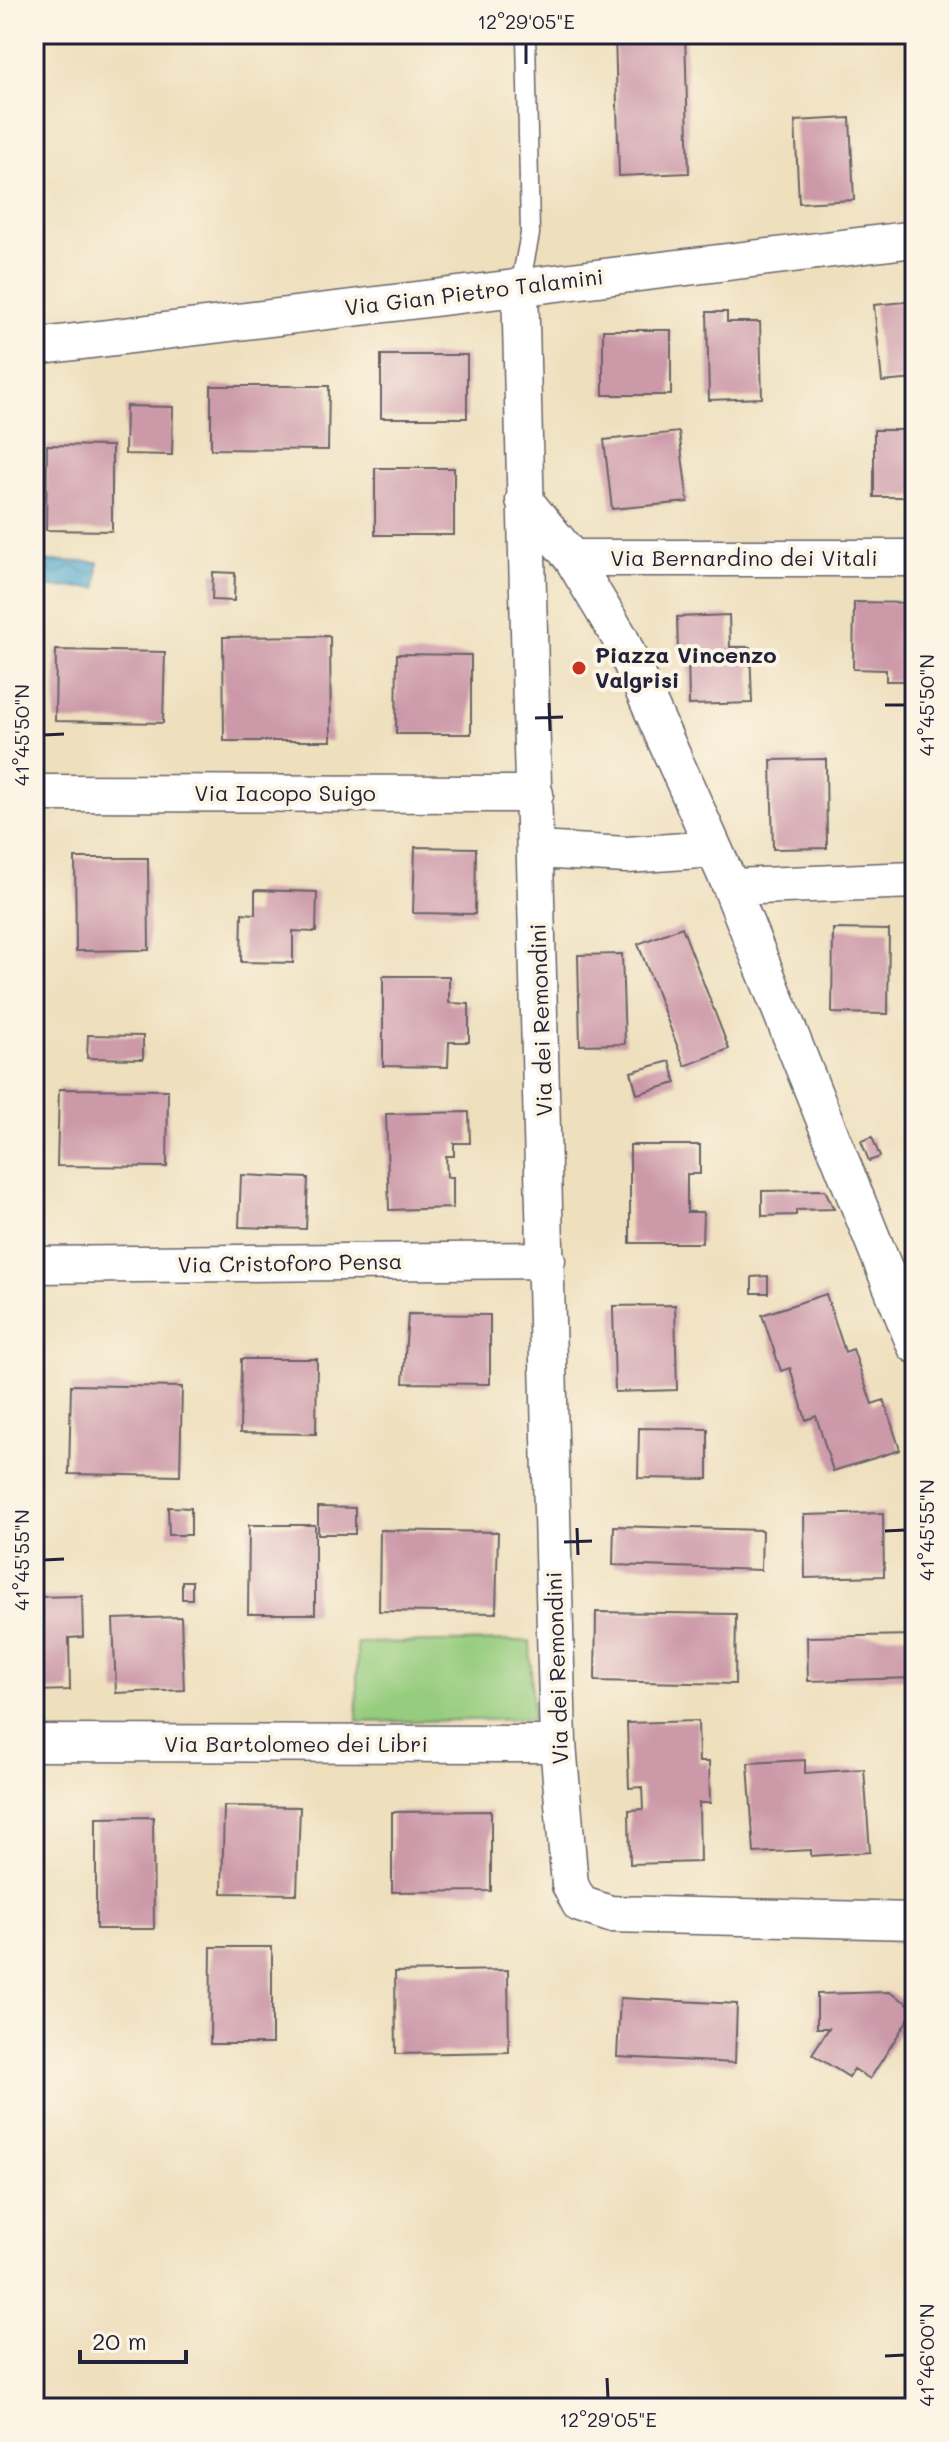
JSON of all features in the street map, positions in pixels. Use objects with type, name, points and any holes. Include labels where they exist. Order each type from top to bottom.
[{"type":"street","name":"Via Gian Pietro Talamini","points":[[34,347],[915,239]]},
{"type":"street","points":[[520,286],[536,850],[627,855],[714,849]]},
{"type":"street","points":[[524,500],[572,558],[620,638],[731,887],[915,1345]]},
{"type":"street","name":"Via Bernardino dei Vitali","points":[[572,558],[915,558]]},
{"type":"street","name":"Via Iacopo Suigo","points":[[34,793],[535,794]]},
{"type":"street","name":"Via dei Remondini","points":[[536,850],[558,1744],[573,1896],[590,1910],[610,1914],[915,1921]]},
{"type":"street","points":[[731,887],[915,880]]},
{"type":"street","name":"Via Cristoforo Pensa","points":[[34,1265],[547,1260]]},
{"type":"street","name":"Via Bartolomeo dei Libri","points":[[34,1743],[558,1744]]},
{"type":"lane","points":[[520,286],[530,234],[526,34]]},
{"type":"green space","points":[[530,1641],[533,1719],[357,1722],[357,1643]]},
{"type":"water","points":[[47,561],[98,562],[97,588],[47,587]]},
{"type":"building","points":[[615,34],[685,34],[689,173],[619,176]]},
{"type":"building","points":[[850,118],[854,200],[799,203],[795,121]]},
{"type":"building","points":[[915,301],[915,379],[882,382],[874,305]]},
{"type":"building","points":[[707,312],[727,312],[727,322],[760,322],[762,398],[709,400]]},
{"type":"building","points":[[603,330],[671,330],[671,395],[603,395]]},
{"type":"building","points":[[381,355],[467,355],[467,418],[381,418]]},
{"type":"building","points":[[211,386],[329,386],[328,450],[211,449]]},
{"type":"building","points":[[126,406],[173,407],[172,455],[125,454]]},
{"type":"building","points":[[874,430],[915,430],[915,497],[874,497]]},
{"type":"building","points":[[679,432],[688,502],[612,509],[604,440]]},
{"type":"building","points":[[47,445],[112,446],[112,531],[46,530]]},
{"type":"building","points":[[375,468],[454,468],[454,535],[375,535]]},
{"type":"building","points":[[213,572],[235,573],[234,601],[212,600]]},
{"type":"building","points":[[854,602],[915,603],[915,681],[886,681],[886,670],[853,669]]},
{"type":"building","points":[[729,615],[730,647],[750,647],[752,703],[689,705],[688,652],[678,652],[677,617]]},
{"type":"building","points":[[330,636],[331,741],[224,741],[223,637]]},
{"type":"building","points":[[56,650],[165,652],[163,723],[55,721]]},
{"type":"building","points":[[397,654],[471,655],[471,734],[396,734]]},
{"type":"building","points":[[826,759],[827,848],[773,849],[771,760]]},
{"type":"building","points":[[415,847],[476,848],[475,914],[413,913]]},
{"type":"building","points":[[75,858],[148,858],[149,950],[76,951]]},
{"type":"building","points":[[255,890],[317,892],[316,932],[293,931],[293,963],[241,962],[242,913],[255,914]]},
{"type":"building","points":[[682,927],[729,1049],[685,1066],[638,944]]},
{"type":"building","points":[[833,929],[889,930],[888,1014],[832,1013]]},
{"type":"building","points":[[622,954],[625,1044],[580,1045],[578,955]]},
{"type":"building","points":[[383,976],[449,976],[449,1003],[469,1004],[469,1042],[449,1042],[448,1067],[383,1066]]},
{"type":"building","points":[[88,1035],[143,1036],[143,1059],[87,1058]]},
{"type":"building","points":[[670,1061],[676,1083],[637,1094],[631,1072]]},
{"type":"building","points":[[59,1089],[168,1090],[167,1167],[57,1166]]},
{"type":"building","points":[[469,1112],[470,1143],[454,1143],[454,1156],[446,1156],[447,1177],[453,1177],[453,1208],[389,1210],[386,1114]]},
{"type":"building","points":[[872,1137],[880,1157],[869,1161],[861,1141]]},
{"type":"building","points":[[630,1145],[700,1145],[700,1174],[687,1174],[687,1212],[703,1212],[702,1243],[630,1243]]},
{"type":"building","points":[[241,1175],[308,1178],[306,1229],[239,1227]]},
{"type":"building","points":[[825,1190],[834,1209],[796,1210],[796,1215],[762,1216],[762,1191]]},
{"type":"building","points":[[768,1276],[768,1293],[752,1293],[752,1277]]},
{"type":"building","points":[[826,1294],[845,1352],[853,1349],[872,1404],[884,1400],[900,1450],[833,1471],[816,1416],[806,1420],[790,1368],[781,1371],[762,1315]]},
{"type":"building","points":[[675,1305],[677,1390],[615,1392],[613,1306]]},
{"type":"building","points":[[408,1314],[490,1315],[490,1384],[403,1383]]},
{"type":"building","points":[[241,1359],[317,1359],[316,1434],[240,1433]]},
{"type":"building","points":[[71,1385],[182,1387],[180,1476],[69,1474]]},
{"type":"building","points":[[639,1428],[708,1429],[708,1479],[638,1478]]},
{"type":"building","points":[[168,1507],[191,1508],[191,1535],[169,1535]]},
{"type":"building","points":[[318,1507],[355,1508],[355,1534],[318,1534]]},
{"type":"building","points":[[883,1513],[884,1576],[805,1578],[804,1515]]},
{"type":"building","points":[[249,1525],[315,1525],[315,1614],[248,1614]]},
{"type":"building","points":[[614,1526],[762,1530],[761,1570],[613,1565]]},
{"type":"building","points":[[380,1530],[498,1532],[496,1613],[379,1611]]},
{"type":"building","points":[[182,1581],[192,1581],[192,1599],[182,1599]]},
{"type":"building","points":[[82,1596],[83,1637],[69,1638],[70,1690],[34,1691],[34,1597]]},
{"type":"building","points":[[596,1612],[736,1614],[735,1684],[595,1681]]},
{"type":"building","points":[[181,1617],[184,1690],[116,1693],[113,1619]]},
{"type":"building","points":[[915,1635],[915,1678],[808,1681],[807,1637]]},
{"type":"building","points":[[698,1721],[699,1762],[709,1762],[710,1803],[699,1803],[700,1862],[630,1864],[629,1810],[643,1809],[642,1787],[629,1788],[627,1723]]},
{"type":"building","points":[[805,1760],[805,1773],[864,1769],[870,1852],[811,1856],[811,1850],[754,1853],[748,1763]]},
{"type":"building","points":[[224,1806],[300,1807],[297,1894],[222,1893]]},
{"type":"building","points":[[491,1811],[491,1891],[392,1892],[392,1812]]},
{"type":"building","points":[[153,1817],[154,1929],[96,1929],[96,1818]]},
{"type":"building","points":[[211,1947],[272,1947],[272,2044],[210,2044]]},
{"type":"building","points":[[508,1970],[509,2052],[396,2054],[395,1972]]},
{"type":"building","points":[[889,1992],[915,2008],[870,2079],[854,2069],[849,2077],[812,2054],[829,2028],[817,2028],[817,1994]]},
{"type":"building","points":[[620,1998],[737,2004],[735,2063],[617,2057]]},
{"type":"place","name":"Piazza Vincenzo Valgrisi","points":[[579,668]]}]
